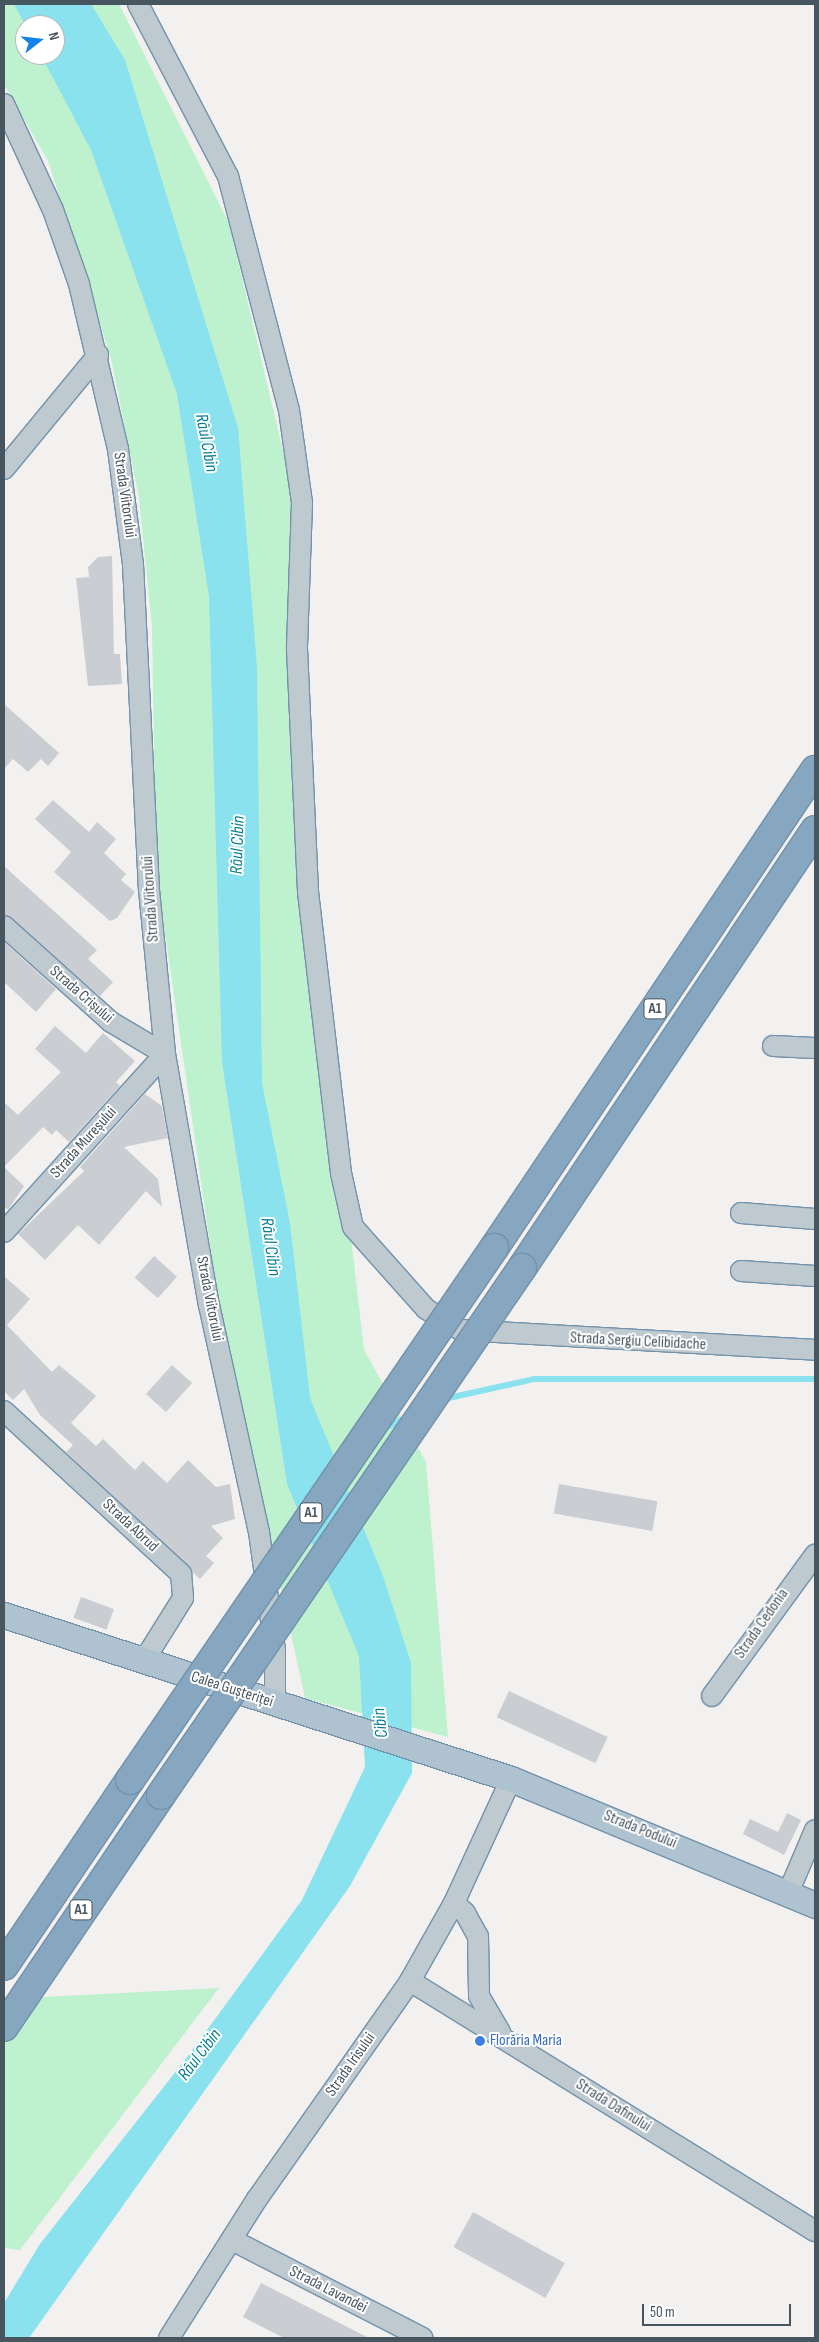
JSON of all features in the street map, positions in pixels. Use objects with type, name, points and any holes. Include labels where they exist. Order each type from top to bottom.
[{"type":"highway","name":"A1","points":[[4,1966],[494,1248],[815,770]]},
{"type":"highway","name":"A1","points":[[4,2028],[522,1268],[815,830]]},
{"type":"main road","name":"Calea Gușteriței","points":[[4,1615],[143,1662],[461,1763]]},
{"type":"main road","name":"Strada Podului","points":[[461,1763],[511,1778],[789,1891],[815,1905]]},
{"type":"street","name":"Strada Sergiu Celibidache","points":[[138,4],[228,176],[289,410],[302,503],[297,649],[308,892],[342,1173],[353,1227],[426,1309],[461,1330],[815,1350]]},
{"type":"street","name":"Strada Viitorului","points":[[4,104],[53,210],[98,354],[130,534],[149,890],[165,1054],[209,1305],[259,1532],[275,1651],[286,1708]]},
{"type":"street","points":[[4,470],[98,354]]},
{"type":"street","name":"Strada Crișului","points":[[4,926],[111,1022],[165,1054]]},
{"type":"street","points":[[773,1046],[815,1048]]},
{"type":"street","name":"Strada Mureșului","points":[[4,1232],[165,1054]]},
{"type":"street","points":[[741,1213],[815,1219]]},
{"type":"street","points":[[741,1271],[815,1276]]},
{"type":"street","name":"Strada Abrud","points":[[4,1411],[181,1574],[183,1598],[143,1662]]},
{"type":"street","name":"Strada Cedonia","points":[[712,1696],[815,1555]]},
{"type":"street","name":"Strada Irisului","points":[[169,2338],[234,2241],[257,2199],[410,1981],[454,1903],[511,1778]]},
{"type":"street","points":[[789,1891],[815,1830]]},
{"type":"street","points":[[454,1903],[466,1913],[478,1936],[479,1996],[486,2015],[504,2038]]},
{"type":"street","name":"Strada Dafinului","points":[[410,1981],[815,2231]]},
{"type":"street","name":"Strada Lavandei","points":[[234,2241],[423,2338]]},
{"type":"green space","points":[[4,4],[119,4],[229,223],[296,506],[316,990],[329,1047],[364,1350],[426,1462],[448,1737],[305,1698],[219,1306],[156,871],[152,627],[139,498],[111,358],[48,161],[4,84]]},
{"type":"green space","points":[[219,1988],[20,2250],[4,2248],[4,1999]]},
{"type":"water","points":[[14,4],[91,4],[125,60],[238,428],[257,667],[262,1083],[290,1223],[310,1398],[383,1576],[411,1663],[412,1773],[350,1886],[29,2338],[4,2338],[4,2303],[40,2244],[188,2056],[302,1900],[365,1767],[359,1656],[287,1484],[222,1062],[209,596],[177,394],[91,150],[46,65],[65,65],[65,15],[20,15]]},
{"type":"building","points":[[112,556],[114,654],[120,654],[122,684],[88,686],[76,578],[89,577],[88,567],[98,557]]},
{"type":"building","points":[[4,704],[59,753],[48,766],[41,759],[28,772],[13,759],[4,769]]},
{"type":"building","points":[[53,800],[89,832],[97,822],[116,839],[104,853],[126,874],[121,880],[135,892],[117,918],[110,921],[54,872],[71,852],[35,819]]},
{"type":"building","points":[[4,866],[97,950],[88,959],[113,982],[100,996],[4,914]]},
{"type":"building","points":[[4,942],[56,989],[36,1012],[4,982]]},
{"type":"building","points":[[55,1026],[86,1053],[103,1033],[135,1061],[116,1082],[120,1086],[69,1142],[56,1130],[52,1135],[43,1127],[4,1167],[4,1102],[18,1115],[61,1072],[35,1049]]},
{"type":"building","points":[[145,1094],[162,1106],[168,1138],[124,1147],[158,1179],[162,1207],[146,1191],[99,1245],[78,1225],[45,1260],[18,1234],[84,1171],[80,1167]]},
{"type":"building","points":[[4,1167],[24,1186],[8,1210],[4,1206]]},
{"type":"building","points":[[154,1256],[177,1277],[158,1298],[135,1278]]},
{"type":"building","points":[[4,1276],[30,1299],[7,1325],[52,1372],[59,1365],[96,1396],[71,1423],[96,1446],[103,1439],[135,1470],[143,1461],[167,1483],[188,1460],[216,1487],[230,1484],[235,1519],[211,1526],[223,1538],[206,1556],[214,1563],[200,1579],[66,1452],[73,1445],[40,1415],[24,1389],[13,1400],[4,1391]]},
{"type":"building","points":[[172,1365],[192,1383],[166,1412],[146,1394]]},
{"type":"building","points":[[559,1484],[657,1501],[652,1531],[554,1514]]},
{"type":"building","points":[[81,1597],[114,1609],[106,1630],[73,1618]]},
{"type":"building","points":[[509,1691],[608,1737],[596,1763],[497,1717]]},
{"type":"building","points":[[787,1813],[801,1820],[784,1855],[743,1834],[750,1819],[778,1832]]},
{"type":"building","points":[[473,2212],[565,2263],[545,2298],[454,2247]]},
{"type":"building","points":[[261,2283],[369,2338],[284,2338],[243,2317]]},
{"type":"waterway","points":[[444,1399],[534,1379],[815,1379]]},
{"type":"waterway","points":[[383,1429],[408,1417]]},
{"type":"place","name":"Florăria Maria","points":[[480,2041]]},
{"type":"water label","name":"Râul Cibin","points":[[206,443]]},
{"type":"water label","name":"Râul Cibin","points":[[238,845]]},
{"type":"water label","name":"Râul Cibin","points":[[270,1247]]},
{"type":"water label","name":"Cibin","points":[[381,1723]]},
{"type":"water label","name":"Râul Cibin","points":[[200,2055]]}]
